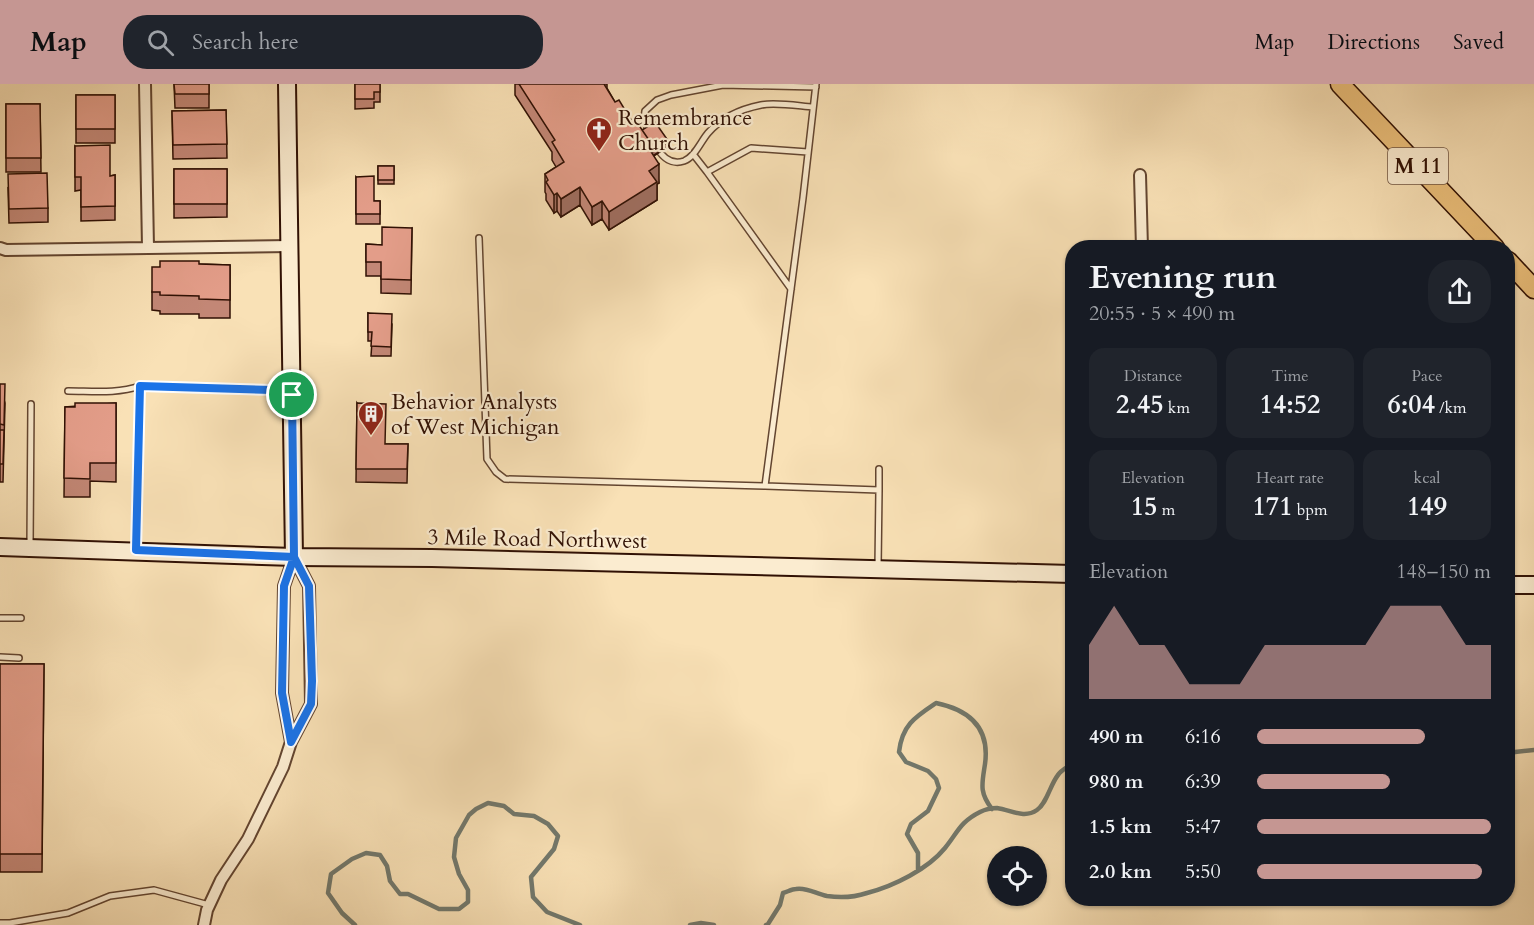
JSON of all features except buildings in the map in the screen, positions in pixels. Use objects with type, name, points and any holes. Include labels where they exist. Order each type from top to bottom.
[{"type":"main road","name":"M 11","points":[[1340,84],[1487,240]]},
{"type":"main road","points":[[1515,269],[1534,289]]},
{"type":"street","points":[[146,84],[147,248]]},
{"type":"street","points":[[287,84],[294,557],[284,586],[282,693],[291,742]]},
{"type":"street","points":[[1140,175],[1142,240]]},
{"type":"street","points":[[0,248],[6,250],[290,246]]},
{"type":"street","name":"3 Mile Road Northwest","points":[[0,547],[294,557],[432,558],[1065,574]]},
{"type":"street","points":[[204,925],[207,910],[221,880],[248,839],[283,767],[291,742],[311,704],[309,586],[294,557]]},
{"type":"street","points":[[1515,585],[1534,585]]},
{"type":"lane","points":[[652,137],[644,119],[645,111],[657,100],[671,95],[723,85],[816,86],[765,486]]},
{"type":"lane","points":[[657,146],[661,155],[669,161],[686,160],[709,132],[728,115],[763,104],[813,107]]},
{"type":"lane","points":[[707,172],[751,148],[808,153]]},
{"type":"lane","points":[[693,154],[791,288]]},
{"type":"lane","points":[[479,238],[487,459],[496,472],[505,479],[879,490]]},
{"type":"lane","points":[[68,391],[128,390],[140,386],[272,390],[292,395]]},
{"type":"lane","points":[[136,550],[140,386]]},
{"type":"lane","points":[[30,547],[31,404]]},
{"type":"lane","points":[[878,569],[879,469]]},
{"type":"lane","points":[[0,618],[21,618]]},
{"type":"lane","points":[[0,657],[19,658]]},
{"type":"lane","points":[[0,923],[68,913],[110,896],[154,890],[209,905]]},
{"type":"waterway","points":[[918,870],[918,853],[907,834],[911,824],[928,811],[939,788],[936,779],[928,771],[906,762],[899,752],[906,728],[936,703],[959,710],[968,716],[981,731],[986,751],[982,788],[992,809]]},
{"type":"waterway","points":[[1515,752],[1534,750]]},
{"type":"waterway","points":[[766,925],[780,905],[783,893],[800,889],[827,896],[842,897],[877,890],[920,870],[938,856],[964,824],[980,812],[997,808],[1022,814],[1032,813],[1043,803],[1055,779],[1065,769]]},
{"type":"waterway","points":[[355,925],[342,913],[328,893],[331,874],[352,859],[366,853],[380,855],[387,866],[390,881],[400,894],[408,894],[439,909],[459,909],[468,902],[468,890],[459,874],[454,857],[456,838],[469,815],[488,803],[504,806],[514,814],[534,816],[548,824],[558,836],[554,849],[531,877],[533,897],[547,912],[580,925]]},
{"type":"waterway","points":[[690,925],[701,923],[714,925]]},
{"type":"place","name":"Remembrance Church","points":[[599,153]]},
{"type":"place","name":"Behavior Analysts of West Michigan","points":[[371,437]]},
{"type":"route","points":[[292,395],[272,390],[140,386],[136,550],[294,557],[284,586],[282,693],[291,742],[311,704],[312,681],[309,586],[294,557],[292,395]]}]
